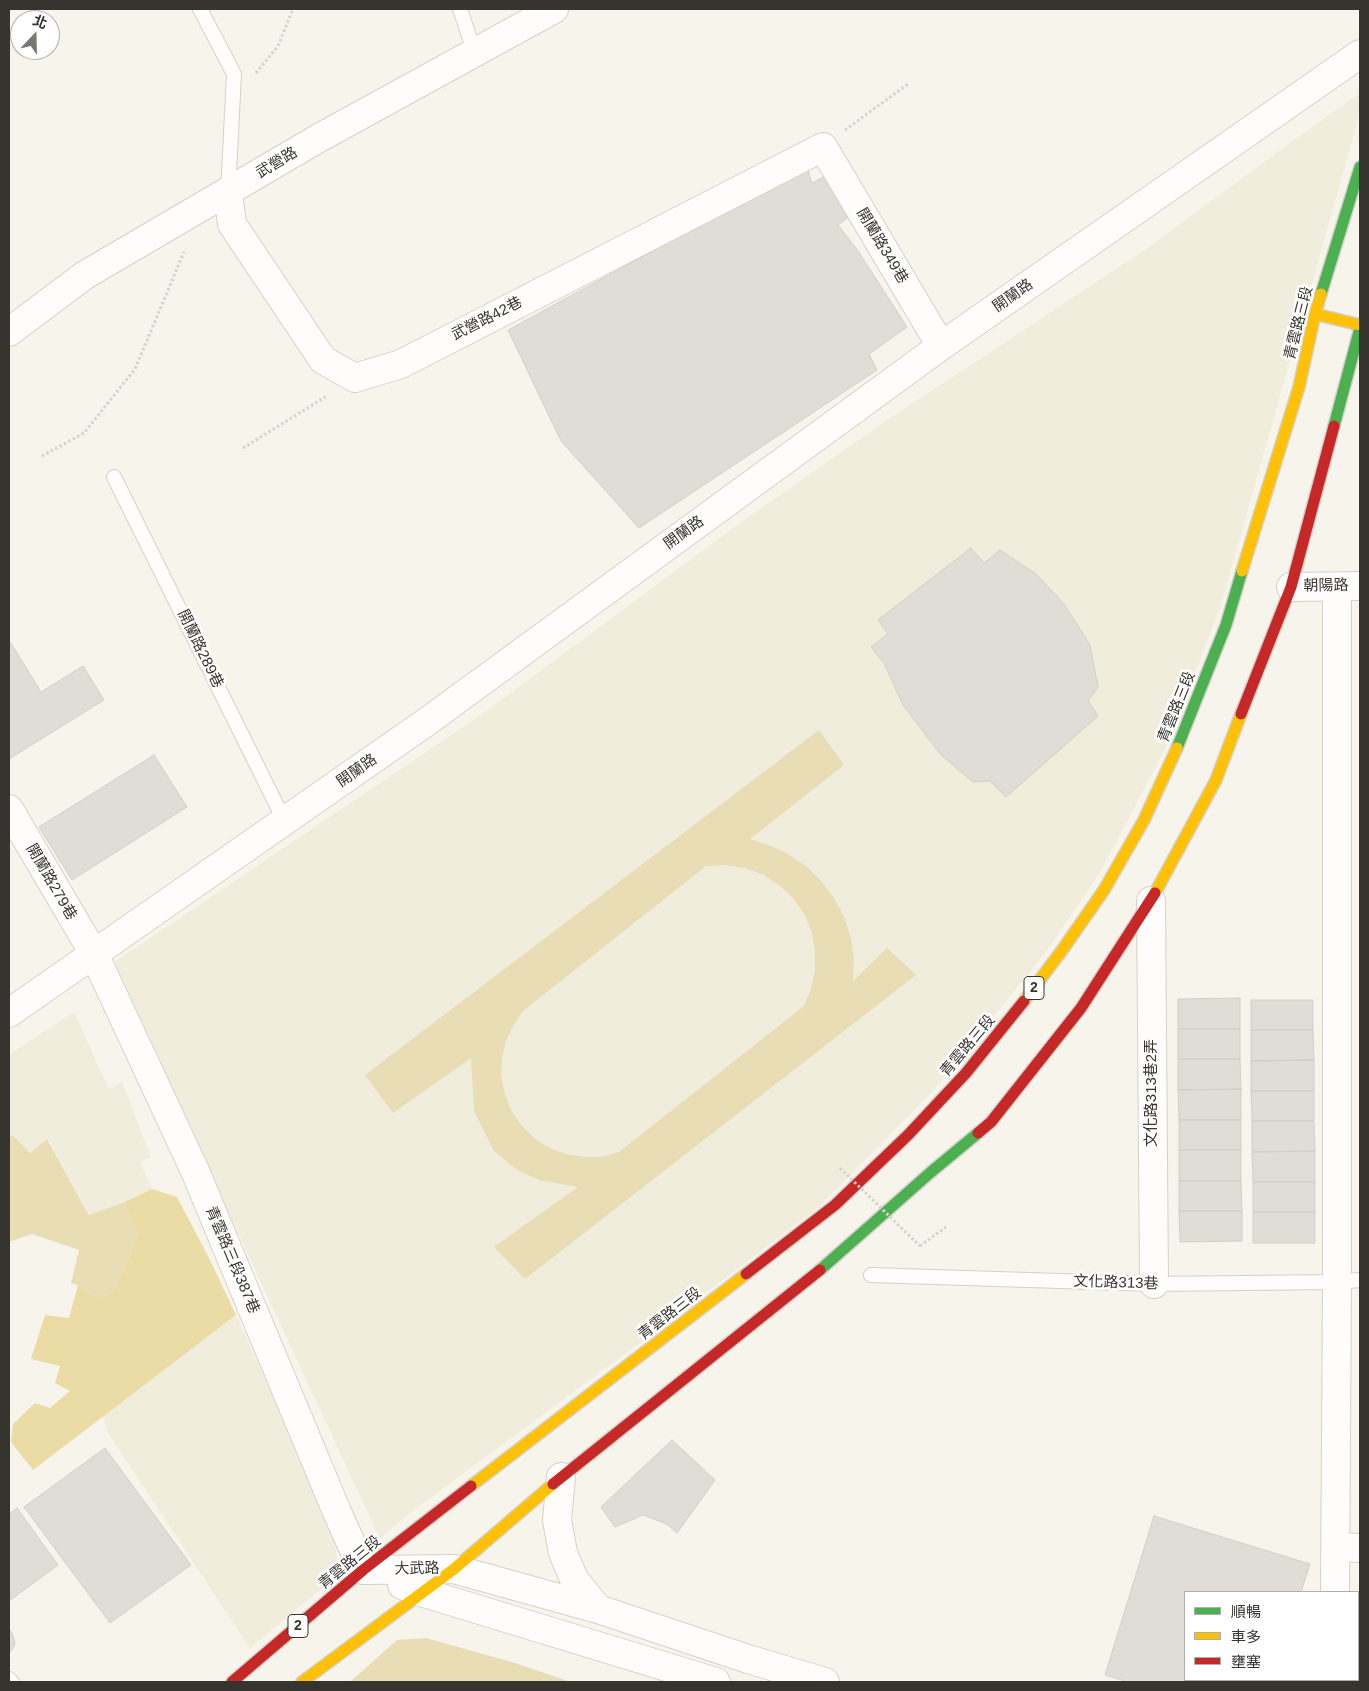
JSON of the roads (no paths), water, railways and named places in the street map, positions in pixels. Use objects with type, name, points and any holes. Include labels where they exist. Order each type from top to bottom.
[{"type":"main road","name":"青雲路三段","points":[[232,1682],[364,1570],[835,1205],[910,1139],[966,1074],[1031,992],[1104,890],[1144,820],[1186,729],[1226,625],[1298,387],[1315,314],[1360,167]]},
{"type":"main road","points":[[302,1682],[454,1569],[561,1477],[825,1266],[929,1168],[991,1122],[1081,1008],[1151,901],[1216,780],[1291,587],[1360,327],[1315,314]]},
{"type":"street","name":"武營路","points":[[9,332],[85,275],[319,138],[474,51],[554,9]]},
{"type":"street","name":"開蘭路","points":[[9,1013],[425,723],[941,346],[1360,54]]},
{"type":"street","name":"武營路42巷","points":[[228,192],[232,224],[318,352],[324,360],[355,378],[401,364],[822,147]]},
{"type":"street","name":"開蘭路349巷","points":[[822,147],[941,346]]},
{"type":"street","name":"朝陽路","points":[[1291,587],[1349,586]]},
{"type":"street","points":[[1335,1591],[1348,1548],[1349,586]]},
{"type":"street","name":"開蘭路279巷","points":[[9,810],[94,954]]},
{"type":"street","name":"文化路313巷2弄","points":[[1151,901],[1154,1284]]},
{"type":"street","name":"青雲路三段387巷","points":[[94,954],[195,1171],[333,1503],[364,1570]]},
{"type":"street","points":[[561,1477],[557,1520],[563,1554],[574,1579],[598,1610]]},
{"type":"street","name":"大武路","points":[[364,1570],[454,1569],[598,1610],[745,1671],[825,1682]]},
{"type":"street","name":"大武路","points":[[364,1570],[421,1592],[716,1682]]},
{"type":"lane","points":[[200,9],[234,74],[228,192]]},
{"type":"lane","points":[[460,9],[474,51]]},
{"type":"lane","name":"開蘭路289巷","points":[[114,477],[285,822]]},
{"type":"lane","name":"文化路313巷","points":[[872,1275],[1154,1284],[1349,1281]]},
{"type":"lane","points":[[9,1679],[12,1682]]}]
